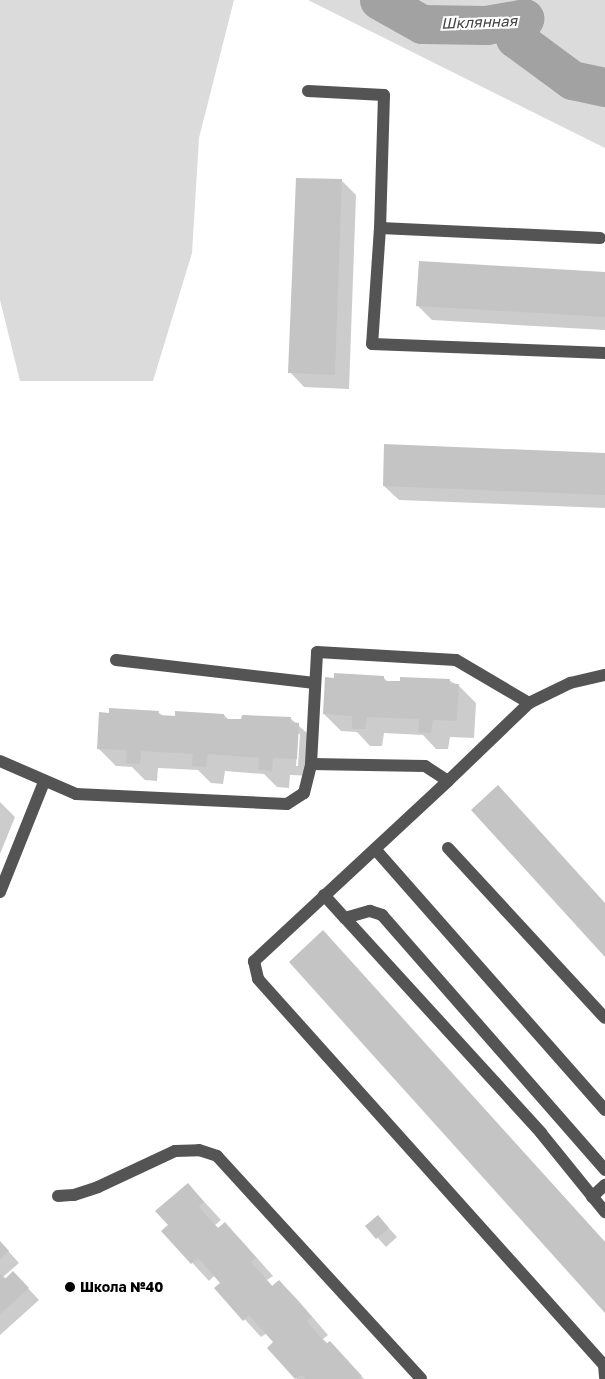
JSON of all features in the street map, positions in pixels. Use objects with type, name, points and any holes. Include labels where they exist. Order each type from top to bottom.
[{"type":"lane","points":[[308,91],[384,95],[380,228],[372,344],[605,353]]},
{"type":"lane","points":[[380,228],[600,238]]},
{"type":"lane","points":[[0,761],[44,782],[76,794],[287,804],[304,794],[311,764],[317,652],[456,660],[529,704]]},
{"type":"lane","points":[[116,660],[315,683]]},
{"type":"lane","points":[[605,674],[570,683],[529,704],[254,961],[258,979],[604,1365],[605,1377]]},
{"type":"lane","points":[[311,764],[425,766],[448,781]]},
{"type":"lane","points":[[0,892],[44,782]]},
{"type":"lane","points":[[448,848],[605,1018]]},
{"type":"lane","points":[[375,849],[605,1110]]},
{"type":"lane","points":[[324,895],[541,1133],[605,1212]]},
{"type":"lane","points":[[345,918],[370,911],[382,915],[605,1170]]},
{"type":"lane","points":[[58,1196],[74,1195],[98,1187],[175,1151],[199,1150],[217,1156],[421,1379]]},
{"type":"lane","points":[[592,1197],[605,1185]]},
{"type":"shaded area","points":[[0,0],[234,0],[199,138],[192,253],[153,381],[20,381],[0,300]]},
{"type":"shaded area","points":[[308,0],[605,0],[605,148]]},
{"type":"building","points":[[296,178],[342,179],[335,375],[288,373]]},
{"type":"building","points":[[419,261],[605,272],[605,317],[416,306]]},
{"type":"building","points":[[384,444],[605,453],[605,495],[383,486]]},
{"type":"building","points":[[334,673],[384,676],[384,681],[400,681],[400,677],[450,679],[450,684],[459,684],[457,721],[433,720],[431,733],[418,732],[419,719],[367,717],[365,729],[352,729],[352,716],[323,714],[325,677],[334,678]]},
{"type":"building","points":[[109,708],[159,711],[158,715],[175,716],[175,711],[224,714],[224,719],[241,719],[242,715],[291,717],[291,722],[299,723],[297,759],[273,758],[272,771],[258,770],[259,758],[208,754],[206,767],[192,766],[193,754],[141,751],[140,764],[126,763],[127,750],[97,749],[99,712],[109,713]]},
{"type":"building","points":[[498,785],[605,903],[605,957],[471,810]]},
{"type":"building","points":[[323,930],[605,1242],[605,1313],[289,962]]},
{"type":"building","points":[[188,1183],[204,1202],[199,1207],[218,1228],[225,1222],[256,1258],[251,1262],[272,1286],[279,1280],[312,1317],[307,1321],[326,1344],[330,1341],[362,1376],[358,1379],[306,1379],[302,1375],[295,1379],[267,1348],[273,1342],[249,1315],[243,1321],[214,1288],[220,1283],[198,1258],[191,1264],[161,1231],[168,1225],[155,1211]]},
{"type":"building","points":[[378,1215],[389,1228],[376,1239],[365,1226]]},
{"type":"building","points":[[0,1241],[9,1251],[0,1259]]},
{"type":"building","points":[[13,1271],[29,1288],[0,1314],[0,1273],[5,1279]]},
{"type":"waterway","name":"Шклянная","points":[[379,0],[422,24],[486,25],[524,18],[515,38],[572,80],[605,87]]},
{"type":"place","name":"Школа №40","points":[[70,1287]]}]
